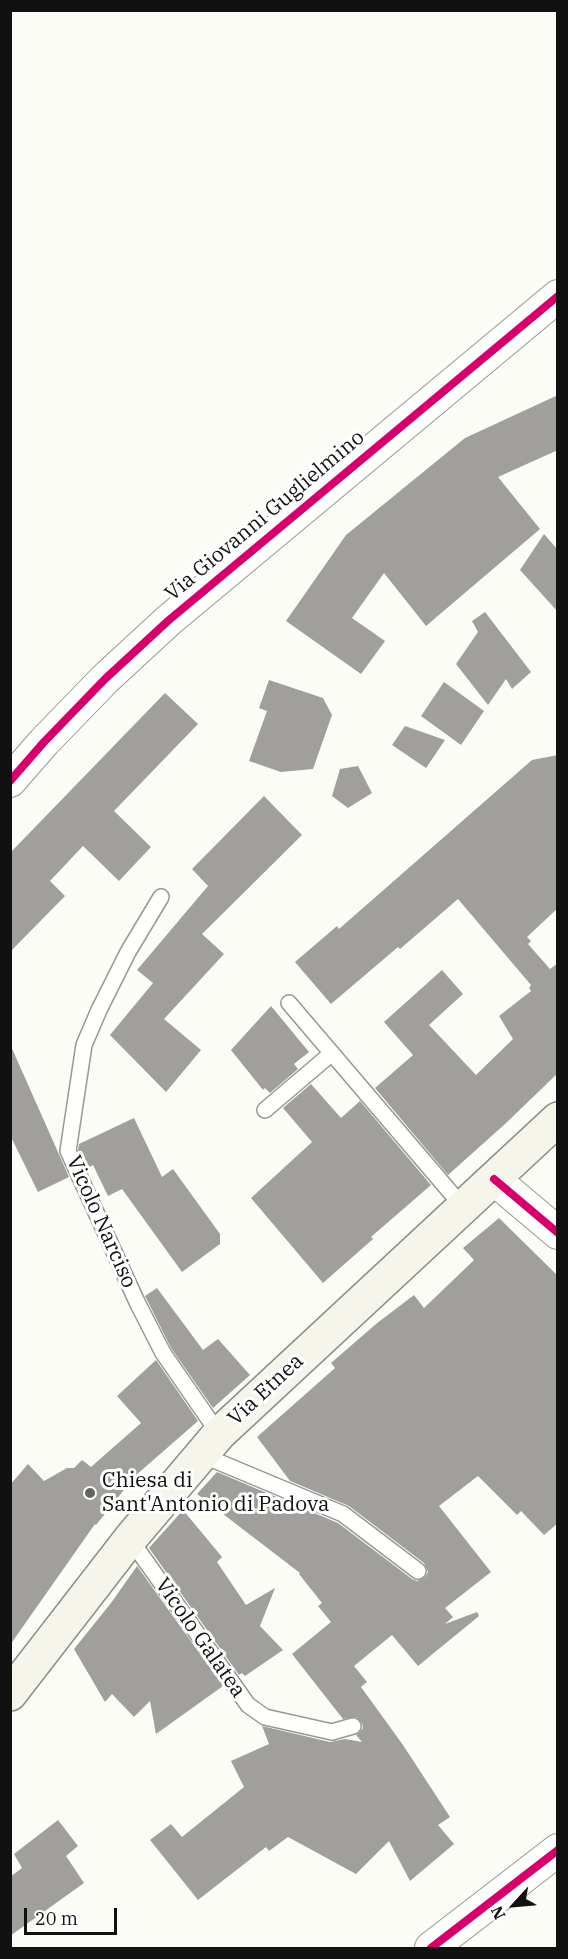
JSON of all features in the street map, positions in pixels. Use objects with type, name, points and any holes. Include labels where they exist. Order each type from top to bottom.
[{"type":"main road","name":"Via Etnea","points":[[10,1694],[130,1539],[211,1444],[558,1119]]},
{"type":"street","name":"Via Giovanni Guglielmino","points":[[10,781],[105,679],[169,620],[558,296]]},
{"type":"street","points":[[494,1179],[558,1233]]},
{"type":"street","points":[[431,1948],[558,1850]]},
{"type":"lane","name":"Vicolo Narciso","points":[[160,897],[123,962],[84,1045],[68,1151],[137,1302],[211,1444]]},
{"type":"lane","points":[[289,1003],[463,1207]]},
{"type":"lane","points":[[265,1110],[332,1053]]},
{"type":"lane","points":[[211,1444],[343,1514],[418,1570]]},
{"type":"lane","name":"Vicolo Galatea","points":[[130,1539],[248,1705],[265,1717],[332,1732],[353,1726]]},
{"type":"building","points":[[558,395],[558,450],[498,477],[540,529],[426,626],[384,573],[352,618],[385,641],[361,674],[286,621],[346,535],[465,438]]},
{"type":"building","points":[[544,534],[558,550],[558,612],[520,570]]},
{"type":"building","points":[[485,612],[531,672],[512,689],[506,679],[488,705],[456,664],[478,632],[472,621]]},
{"type":"building","points":[[269,680],[323,698],[332,715],[313,769],[281,772],[249,761],[267,711],[259,708]]},
{"type":"building","points":[[444,682],[484,711],[461,745],[421,716]]},
{"type":"building","points":[[165,693],[198,724],[114,811],[151,847],[119,881],[83,846],[50,881],[65,896],[10,952],[10,853]]},
{"type":"building","points":[[405,726],[445,740],[426,768],[392,745]]},
{"type":"building","points":[[558,755],[558,908],[527,937],[531,941],[528,944],[550,969],[558,963],[558,1073],[448,1175],[375,1088],[413,1055],[384,1022],[442,970],[463,994],[429,1025],[476,1075],[513,1039],[499,1016],[531,991],[529,988],[531,985],[458,899],[331,1004],[295,962],[337,926],[339,929],[532,760]]},
{"type":"building","points":[[358,766],[372,793],[348,808],[332,796],[340,769]]},
{"type":"building","points":[[264,796],[302,835],[202,934],[224,954],[164,1019],[201,1050],[166,1092],[110,1035],[153,983],[137,970],[208,886],[192,869]]},
{"type":"building","points":[[271,1006],[309,1052],[294,1064],[298,1069],[270,1093],[265,1088],[263,1090],[231,1050]]},
{"type":"building","points":[[10,1044],[69,1177],[38,1192],[10,1135]]},
{"type":"building","points":[[311,1084],[341,1118],[360,1101],[431,1185],[371,1237],[373,1239],[323,1283],[251,1198],[312,1142],[283,1108]]},
{"type":"building","points":[[134,1118],[162,1177],[173,1169],[220,1234],[220,1244],[182,1272],[122,1189],[108,1196],[93,1165],[87,1169],[78,1150],[79,1144]]},
{"type":"building","points":[[499,1218],[558,1276],[558,1523],[544,1535],[521,1511],[517,1515],[478,1476],[439,1506],[491,1572],[445,1608],[453,1617],[445,1624],[477,1612],[479,1616],[418,1666],[392,1635],[354,1666],[367,1682],[361,1687],[403,1745],[450,1817],[438,1825],[454,1844],[410,1881],[389,1841],[356,1874],[288,1837],[269,1851],[266,1847],[198,1900],[150,1840],[171,1824],[182,1837],[244,1787],[231,1761],[269,1744],[262,1726],[330,1742],[345,1739],[362,1742],[356,1735],[363,1728],[362,1723],[356,1717],[343,1719],[292,1654],[331,1622],[318,1606],[322,1603],[300,1573],[197,1494],[217,1472],[338,1523],[412,1579],[417,1581],[425,1577],[428,1572],[424,1563],[349,1506],[290,1481],[257,1437],[335,1368],[331,1363],[376,1324],[414,1295],[424,1308],[474,1260],[463,1248]]},
{"type":"building","points":[[157,1288],[203,1350],[218,1339],[250,1375],[213,1408],[171,1348],[145,1296]]},
{"type":"building","points":[[156,1360],[198,1421],[135,1476],[95,1524],[10,1645],[10,1485],[28,1464],[44,1481],[67,1468],[74,1468],[82,1460],[91,1467],[141,1423],[117,1396]]},
{"type":"building","points":[[183,1510],[222,1557],[217,1562],[246,1605],[275,1588],[260,1626],[283,1650],[245,1676],[242,1673],[239,1675],[149,1548]]},
{"type":"building","points":[[137,1566],[223,1686],[156,1734],[150,1701],[134,1717],[112,1694],[105,1702],[74,1649]]},
{"type":"building","points":[[58,1820],[78,1846],[66,1856],[84,1883],[10,1936],[10,1877],[22,1868],[14,1854]]},
{"type":"cycle path","points":[[10,781],[105,679],[169,620],[558,296]]},
{"type":"cycle path","points":[[494,1179],[558,1233]]},
{"type":"cycle path","points":[[431,1948],[558,1850]]},
{"type":"place","name":"Chiesa di Sant'Antonio di Padova","points":[[90,1493]]}]
